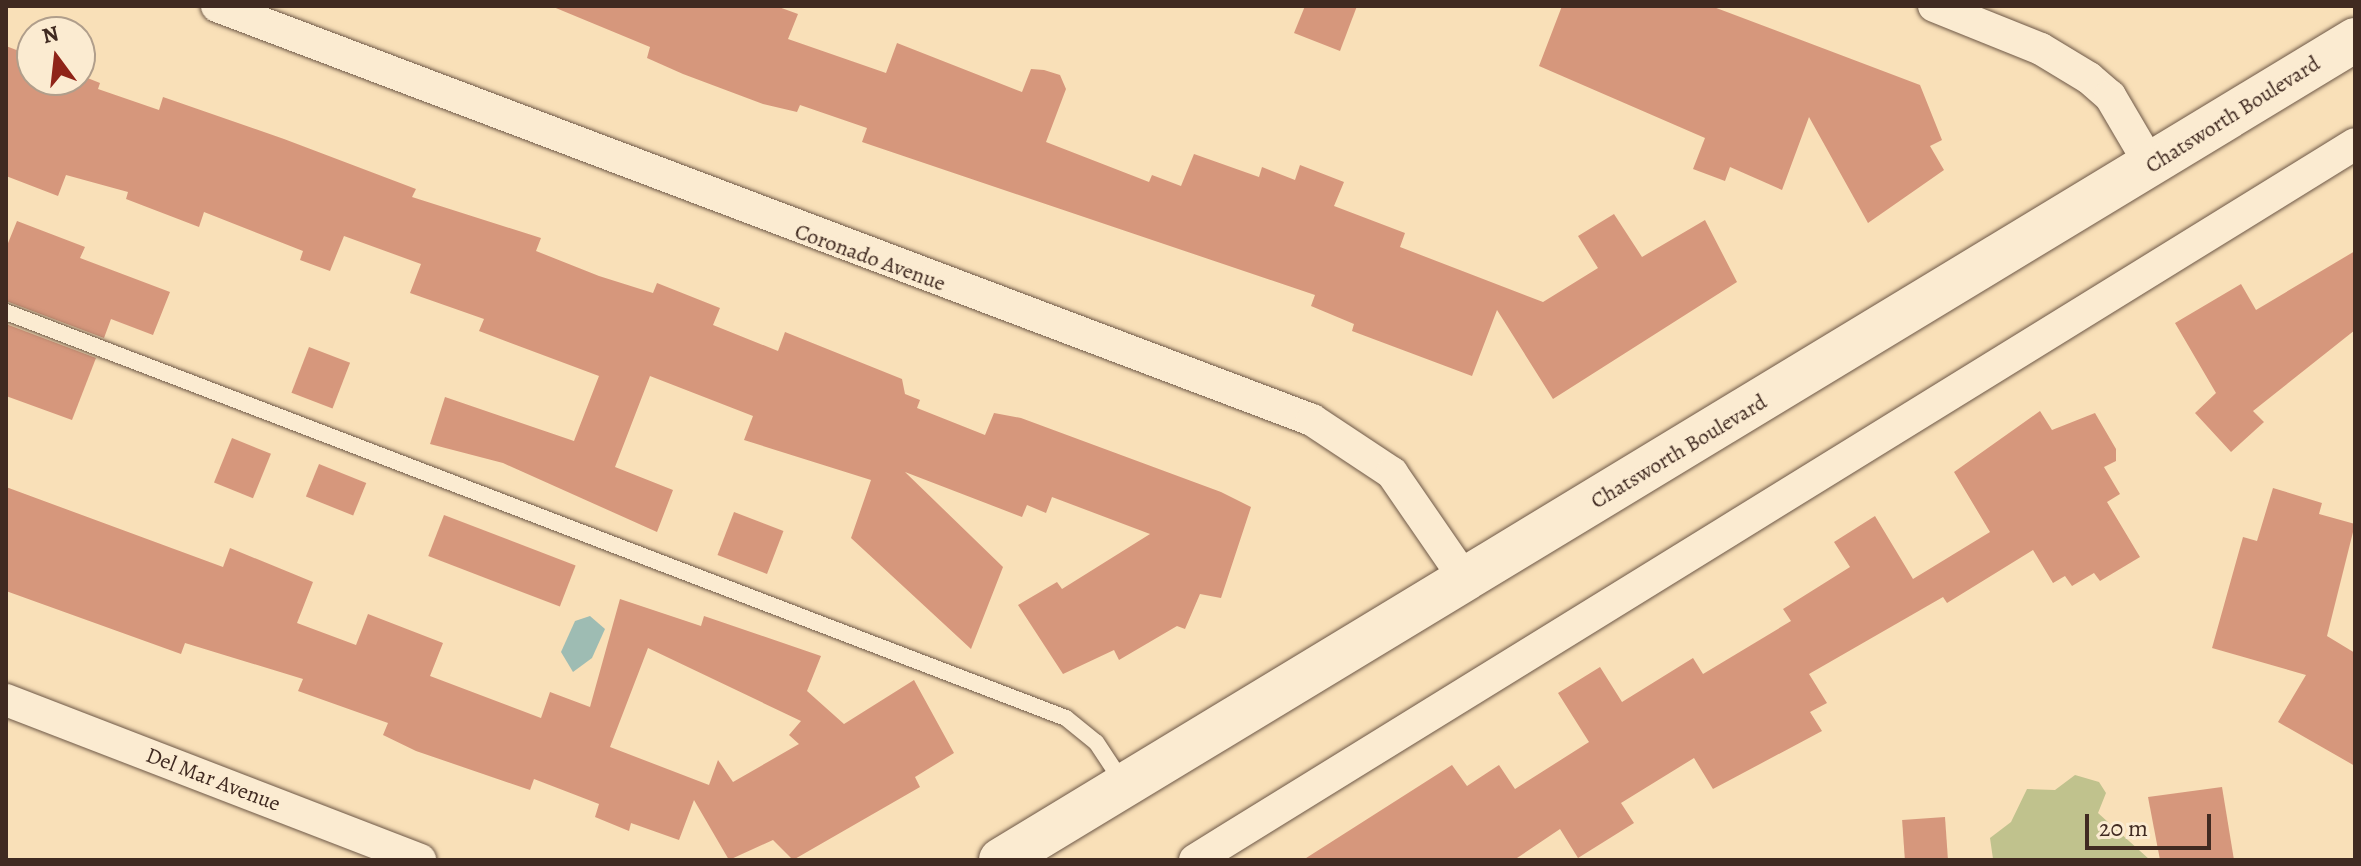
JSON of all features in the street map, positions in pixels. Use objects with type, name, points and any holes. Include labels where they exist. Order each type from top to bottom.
[{"type":"main road","name":"Chatsworth Boulevard","points":[[1001,860],[1467,582],[2355,40]]},
{"type":"street","name":"Coronado Avenue","points":[[217,6],[1312,420],[1392,473],[1467,582]]},
{"type":"street","points":[[1934,6],[2041,49],[2089,78],[2110,96],[2151,166]]},
{"type":"street","points":[[1195,860],[2355,144]]},
{"type":"street","name":"Del Mar Avenue","points":[[6,700],[420,860]]},
{"type":"lane","points":[[6,312],[1066,718],[1096,742],[1124,785]]},
{"type":"green space","points":[[2075,775],[2099,782],[2106,793],[2098,813],[2150,860],[1993,859],[1990,838],[2011,822],[2027,789],[2055,790]]},
{"type":"water","points":[[590,616],[605,629],[592,658],[573,672],[561,652],[575,621]]},
{"type":"building","points":[[551,6],[776,6],[798,14],[788,39],[886,73],[897,43],[1022,92],[1031,69],[1044,70],[1060,75],[1066,89],[1046,142],[1149,182],[1152,175],[1181,186],[1194,154],[1259,177],[1262,167],[1295,180],[1300,165],[1344,182],[1334,206],[1405,233],[1400,247],[1543,302],[1598,268],[1578,236],[1614,214],[1642,257],[1705,220],[1737,282],[1553,399],[1497,310],[1472,376],[1352,331],[1354,324],[1311,306],[1315,295],[862,142],[867,128],[800,105],[797,112],[763,104],[683,74],[647,58],[650,47]]},
{"type":"building","points":[[1305,6],[1357,6],[1340,51],[1294,33]]},
{"type":"building","points":[[1562,6],[1711,6],[1920,85],[1942,140],[1930,146],[1944,170],[1868,223],[1809,117],[1782,190],[1730,167],[1725,181],[1693,169],[1705,138],[1539,66]]},
{"type":"building","points":[[6,46],[16,50],[16,96],[96,96],[96,81],[100,83],[98,89],[159,110],[163,97],[416,189],[412,197],[541,238],[536,251],[599,276],[653,293],[657,283],[720,308],[713,325],[778,351],[785,332],[902,379],[905,394],[920,400],[917,408],[985,435],[994,413],[1021,418],[1221,492],[1251,507],[1221,598],[1200,594],[1185,629],[1177,626],[1119,660],[1114,650],[1063,674],[1018,605],[1057,582],[1062,589],[1150,534],[1052,497],[1046,513],[1027,505],[1022,517],[905,472],[1003,567],[971,649],[851,538],[871,480],[744,440],[753,416],[650,376],[615,467],[673,490],[657,532],[503,463],[430,444],[445,397],[574,441],[599,376],[479,331],[484,319],[410,293],[421,264],[344,236],[330,271],[300,260],[303,251],[204,212],[199,227],[126,199],[128,192],[66,175],[58,196],[6,176]]},
{"type":"building","points":[[17,221],[85,247],[80,258],[170,292],[153,335],[111,319],[104,338],[6,301],[6,248]]},
{"type":"building","points":[[2355,251],[2355,330],[2253,411],[2264,422],[2231,452],[2195,413],[2216,393],[2175,323],[2241,284],[2256,310]]},
{"type":"building","points":[[6,324],[96,358],[72,420],[6,396]]},
{"type":"building","points":[[309,347],[350,363],[333,409],[291,393]]},
{"type":"building","points":[[2040,411],[2052,430],[2095,413],[2116,449],[2116,461],[2104,467],[2120,494],[2107,502],[2140,557],[2100,581],[2094,573],[2072,586],[2065,576],[2053,583],[2033,550],[1947,603],[1943,597],[1809,674],[1827,703],[1810,712],[1822,731],[1713,789],[1694,758],[1621,803],[1634,823],[1578,858],[1560,829],[1514,860],[1303,860],[1452,765],[1467,786],[1499,765],[1515,789],[1589,742],[1558,693],[1600,667],[1622,702],[1693,658],[1703,674],[1791,621],[1783,609],[1850,567],[1834,542],[1875,516],[1913,579],[1990,532],[1954,472]]},
{"type":"building","points":[[232,438],[271,454],[253,498],[214,483]]},
{"type":"building","points":[[319,464],[366,483],[353,516],[306,496]]},
{"type":"building","points":[[6,487],[223,567],[230,548],[313,582],[297,623],[356,645],[368,614],[443,643],[430,676],[541,718],[550,692],[590,707],[620,599],[701,626],[704,616],[821,656],[807,691],[844,724],[914,680],[954,753],[915,777],[920,787],[793,860],[773,840],[729,860],[694,800],[679,840],[631,823],[629,831],[595,817],[599,804],[534,779],[530,790],[416,751],[383,735],[388,723],[298,691],[303,679],[185,643],[181,654],[6,591]],"holes":[[[648,648],[801,721],[789,735],[799,744],[733,782],[718,760],[709,785],[610,747]]]},
{"type":"building","points":[[2273,488],[2322,503],[2319,514],[2355,524],[2327,636],[2355,653],[2355,766],[2278,722],[2306,675],[2212,648],[2243,537],[2257,541]]},
{"type":"building","points":[[734,512],[783,531],[767,574],[718,555]]},
{"type":"building","points":[[444,515],[576,566],[560,607],[428,556]]},
{"type":"building","points":[[2222,787],[2234,860],[2160,860],[2148,797]]},
{"type":"building","points":[[1945,817],[1948,860],[1905,860],[1902,820]]}]
